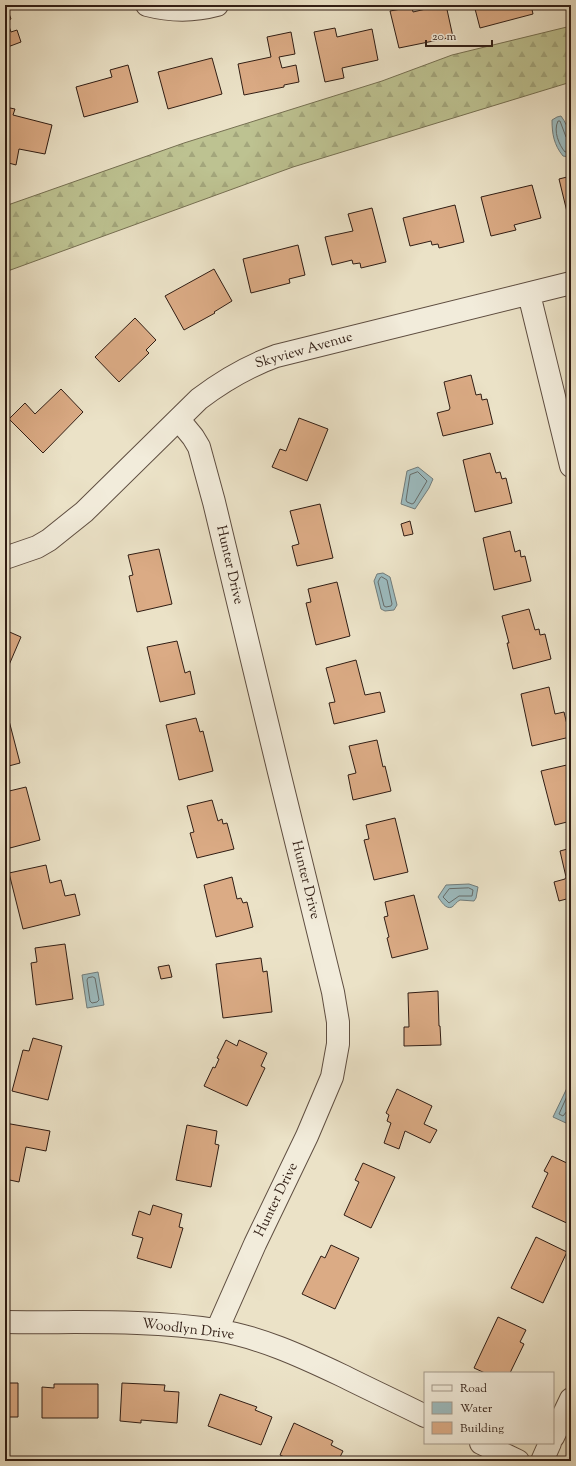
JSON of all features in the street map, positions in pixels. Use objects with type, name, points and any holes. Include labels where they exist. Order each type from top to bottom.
[{"type":"street","points":[[147,5],[177,10],[207,8],[217,5]]},
{"type":"street","name":"Skyview Avenue","points":[[5,558],[37,547],[49,540],[84,512],[199,399],[218,385],[251,366],[276,356],[571,284]]},
{"type":"street","points":[[529,294],[571,466]]},
{"type":"street","name":"Hunter Drive","points":[[179,420],[199,447],[214,502],[278,772],[333,992],[338,1022],[338,1044],[332,1077],[307,1136],[255,1244],[217,1330]]},
{"type":"street","name":"Woodlyn Drive","points":[[5,1322],[133,1323],[217,1330],[260,1341],[293,1352],[424,1416]]},
{"type":"street","points":[[554,1435],[571,1398]]},
{"type":"street","points":[[483,1444],[518,1461]]},
{"type":"street","points":[[542,1461],[550,1444]]},
{"type":"green space","points":[[571,26],[571,82],[293,167],[5,272],[5,206],[184,143],[382,81],[452,55]]},
{"type":"water","points":[[561,116],[569,131],[571,141],[569,157],[563,156],[560,152],[552,130],[552,120]]},
{"type":"water","points":[[418,467],[433,479],[429,488],[415,509],[401,504],[407,471]]},
{"type":"water","points":[[383,573],[390,577],[397,605],[394,610],[385,611],[381,609],[374,581],[377,574]]},
{"type":"water","points":[[469,884],[478,887],[474,901],[460,900],[450,908],[444,905],[438,897],[446,885]]},
{"type":"water","points":[[98,972],[104,1005],[87,1008],[82,975]]},
{"type":"water","points":[[567,1088],[571,1090],[571,1111],[566,1123],[553,1117]]},
{"type":"building","points":[[446,5],[453,37],[399,48],[390,11],[412,7],[413,12]]},
{"type":"building","points":[[474,5],[531,5],[533,14],[480,28]]},
{"type":"building","points":[[7,8],[11,19],[7,21],[11,32],[17,30],[21,42],[5,48],[5,9]]},
{"type":"building","points":[[335,28],[337,37],[372,29],[378,60],[342,68],[344,78],[325,82],[314,32]]},
{"type":"building","points":[[291,32],[295,54],[279,57],[282,68],[296,65],[299,82],[284,85],[284,87],[244,95],[238,64],[271,57],[267,37]]},
{"type":"building","points":[[212,58],[222,94],[168,109],[158,72]]},
{"type":"building","points":[[128,65],[138,102],[84,117],[76,87],[112,77],[110,70]]},
{"type":"building","points":[[5,107],[15,109],[13,115],[52,125],[45,154],[19,149],[16,165],[5,162],[8,146],[5,145]]},
{"type":"building","points":[[571,176],[571,215],[568,216],[559,179]]},
{"type":"building","points":[[532,185],[541,218],[514,225],[516,230],[491,236],[481,197]]},
{"type":"building","points":[[455,205],[464,242],[439,248],[438,244],[432,245],[431,241],[410,246],[403,218]]},
{"type":"building","points":[[372,208],[386,262],[361,268],[360,263],[353,264],[352,260],[332,265],[325,237],[353,231],[348,214]]},
{"type":"building","points":[[298,245],[305,275],[289,279],[290,283],[251,293],[243,259]]},
{"type":"building","points":[[214,269],[232,301],[214,312],[215,313],[184,330],[165,296]]},
{"type":"building","points":[[135,318],[156,340],[146,350],[149,353],[119,382],[95,357]]},
{"type":"building","points":[[471,375],[476,395],[481,394],[482,400],[487,399],[493,424],[443,436],[437,413],[449,410],[450,408],[444,382]]},
{"type":"building","points":[[61,389],[83,412],[43,453],[9,419],[25,403],[35,414]]},
{"type":"building","points":[[299,418],[328,429],[307,481],[272,467],[280,449],[286,451]]},
{"type":"building","points":[[490,453],[496,473],[500,472],[502,479],[506,478],[512,503],[475,512],[463,460]]},
{"type":"building","points":[[320,504],[333,558],[297,566],[292,546],[299,544],[290,511]]},
{"type":"building","points":[[410,521],[413,534],[404,536],[401,524]]},
{"type":"building","points":[[510,531],[515,552],[520,550],[521,557],[525,556],[531,581],[494,590],[483,538]]},
{"type":"building","points":[[159,549],[172,604],[137,612],[129,576],[133,575],[128,555]]},
{"type":"building","points":[[337,582],[350,636],[316,645],[306,603],[311,602],[308,589]]},
{"type":"building","points":[[529,609],[535,630],[539,629],[540,635],[545,634],[551,659],[513,669],[507,643],[509,643],[502,616]]},
{"type":"building","points":[[5,630],[21,637],[6,672],[5,672]]},
{"type":"building","points":[[177,641],[185,673],[190,671],[195,694],[160,702],[147,647]]},
{"type":"building","points":[[356,660],[365,695],[380,692],[385,712],[334,724],[329,703],[335,702],[326,668]]},
{"type":"building","points":[[549,687],[555,714],[564,712],[570,737],[532,746],[521,694]]},
{"type":"building","points":[[5,709],[20,763],[5,767]]},
{"type":"building","points":[[196,718],[200,732],[203,731],[213,771],[179,780],[166,725]]},
{"type":"building","points":[[377,740],[383,767],[385,766],[391,791],[353,800],[348,775],[356,773],[349,746]]},
{"type":"building","points":[[571,764],[571,821],[555,825],[541,771]]},
{"type":"building","points":[[26,787],[40,840],[10,848],[5,835],[5,792]]},
{"type":"building","points":[[212,800],[218,821],[222,819],[223,824],[227,823],[234,849],[197,858],[190,833],[194,832],[187,806]]},
{"type":"building","points":[[395,818],[408,872],[374,880],[364,840],[369,839],[366,825]]},
{"type":"building","points":[[571,848],[571,903],[570,898],[559,901],[554,882],[565,879],[566,877],[560,851]]},
{"type":"building","points":[[46,865],[50,883],[61,880],[65,896],[75,894],[80,915],[23,929],[9,873]]},
{"type":"building","points":[[232,877],[237,899],[241,898],[243,903],[247,902],[253,927],[216,937],[204,885]]},
{"type":"building","points":[[414,895],[428,949],[392,958],[384,917],[388,916],[385,902]]},
{"type":"building","points":[[65,944],[73,999],[36,1005],[31,963],[37,962],[35,948]]},
{"type":"building","points":[[261,958],[263,972],[267,971],[272,1012],[223,1018],[216,964]]},
{"type":"building","points":[[169,965],[172,977],[161,979],[158,967]]},
{"type":"building","points":[[438,991],[441,1045],[404,1046],[404,1027],[409,1027],[408,993]]},
{"type":"building","points":[[33,1038],[62,1046],[48,1100],[12,1091],[23,1050],[29,1051]]},
{"type":"building","points":[[226,1040],[237,1046],[239,1040],[267,1053],[261,1066],[265,1068],[247,1106],[204,1086],[213,1067],[215,1068],[219,1059],[217,1058]]},
{"type":"building","points":[[397,1089],[432,1106],[424,1124],[437,1130],[430,1143],[405,1131],[399,1149],[384,1143],[391,1123],[387,1121],[389,1115],[386,1113]]},
{"type":"building","points":[[5,1123],[50,1131],[46,1151],[26,1147],[19,1182],[5,1179]]},
{"type":"building","points":[[187,1125],[217,1131],[215,1144],[219,1145],[211,1187],[176,1180]]},
{"type":"building","points":[[552,1156],[571,1165],[571,1225],[532,1207],[548,1173],[544,1171]]},
{"type":"building","points":[[363,1163],[395,1177],[371,1228],[344,1215],[359,1182],[355,1180]]},
{"type":"building","points":[[153,1205],[182,1214],[179,1227],[183,1228],[171,1268],[137,1258],[143,1238],[132,1235],[139,1211],[150,1215]]},
{"type":"building","points":[[536,1237],[567,1252],[543,1303],[511,1288]]},
{"type":"building","points":[[331,1245],[359,1258],[335,1309],[302,1294],[321,1256],[325,1258]]},
{"type":"building","points":[[498,1317],[526,1330],[520,1342],[524,1344],[510,1372],[483,1372],[474,1368]]},
{"type":"building","points":[[5,1383],[18,1383],[18,1417],[5,1417]]},
{"type":"building","points":[[122,1383],[165,1385],[164,1391],[179,1392],[177,1423],[141,1420],[141,1423],[120,1421]]},
{"type":"building","points":[[54,1384],[98,1384],[98,1418],[42,1418],[42,1387],[54,1388]]},
{"type":"building","points":[[220,1394],[257,1407],[255,1410],[272,1417],[261,1445],[208,1426]]},
{"type":"building","points":[[294,1423],[333,1441],[331,1445],[343,1451],[338,1461],[293,1461],[280,1455]]}]
